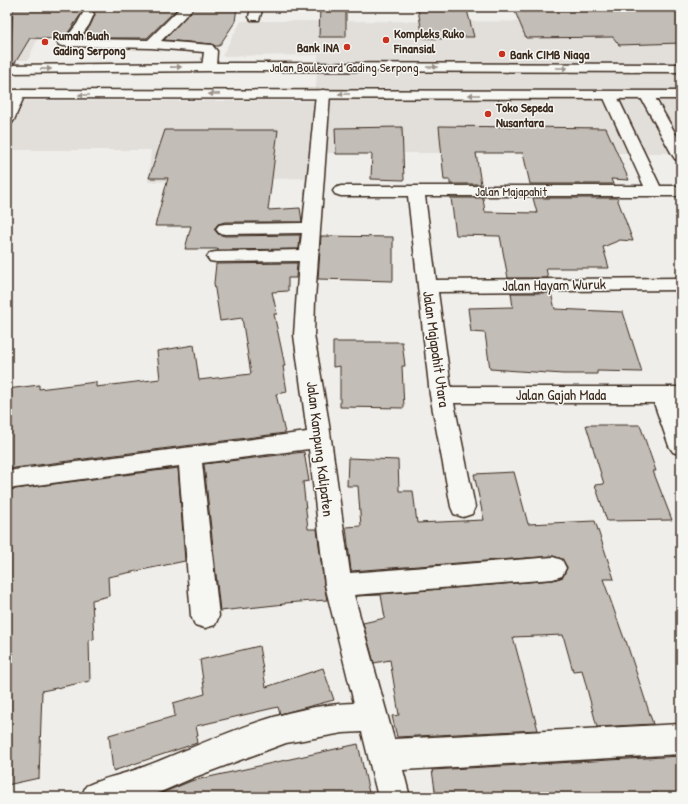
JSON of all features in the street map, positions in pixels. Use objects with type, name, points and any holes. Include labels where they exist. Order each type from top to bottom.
[{"type":"street","points":[[151,44],[188,7]]},
{"type":"street","points":[[88,14],[83,25],[66,42],[151,44],[209,49],[211,51],[209,67]]},
{"type":"street","name":"Jalan Boulevard Gading Serpong","points":[[7,69],[209,67],[681,68]]},
{"type":"street","points":[[499,68],[548,75],[556,81],[556,86],[548,89],[507,95]]},
{"type":"street","points":[[7,120],[12,94]]},
{"type":"street","name":"Jalan Boulevard Gading Serpong","points":[[12,94],[681,95]]},
{"type":"street","name":"Jalan Kampung Kalipaten","points":[[323,94],[305,299],[304,335],[317,418],[318,439],[338,585],[394,797]]},
{"type":"street","points":[[610,96],[654,191]]},
{"type":"street","points":[[647,96],[681,156]]},
{"type":"street","name":"Jalan Majapahit","points":[[341,191],[681,191]]},
{"type":"street","name":"Jalan Majapahit Utara","points":[[416,191],[441,395],[462,507]]},
{"type":"street","points":[[225,229],[312,228]]},
{"type":"street","points":[[216,257],[309,255]]},
{"type":"street","name":"Jalan Hayam Wuruk","points":[[428,286],[681,284]]},
{"type":"street","name":"Jalan Gajah Mada","points":[[441,395],[671,395]]},
{"type":"street","points":[[671,395],[681,446]]},
{"type":"street","points":[[7,480],[318,439]]},
{"type":"street","points":[[190,456],[205,616]]},
{"type":"street","points":[[338,585],[553,568]]},
{"type":"street","points":[[97,797],[147,782],[190,763],[286,728],[343,718],[373,717]]},
{"type":"street","points":[[383,755],[681,739]]},
{"type":"shaded area","points":[[7,13],[49,13],[28,60],[7,60]]},
{"type":"shaded area","points":[[241,21],[681,22],[681,153],[312,153],[308,178],[148,182],[151,150],[7,150],[7,101],[315,101],[318,55],[222,56]]},
{"type":"building","points":[[13,7],[179,7],[147,38],[82,38],[95,15],[92,10],[84,10],[65,37],[57,39],[30,38],[15,63],[10,63]]},
{"type":"building","points":[[195,7],[237,7],[235,22],[219,46],[212,44],[164,40]]},
{"type":"building","points":[[320,7],[346,7],[346,37],[319,37]]},
{"type":"building","points":[[648,7],[681,9],[681,43],[619,45],[613,37],[526,38],[514,9]]},
{"type":"building","points":[[418,10],[467,10],[474,37],[444,37],[444,39],[423,38]]},
{"type":"building","points":[[439,126],[606,128],[629,180],[611,179],[613,184],[530,184],[523,153],[476,153],[481,184],[450,184],[450,180],[444,180]]},
{"type":"building","points":[[402,127],[404,180],[371,179],[372,154],[336,154],[335,128]]},
{"type":"building","points":[[165,130],[278,130],[268,210],[300,208],[302,222],[225,222],[218,224],[214,229],[218,234],[225,236],[300,235],[299,249],[185,249],[191,226],[155,226],[168,178],[149,178]]},
{"type":"building","points":[[451,198],[483,198],[485,212],[537,213],[533,198],[617,198],[633,241],[620,240],[603,247],[609,268],[546,268],[548,278],[508,278],[500,236],[456,235]]},
{"type":"building","points":[[321,236],[393,237],[393,281],[318,279]]},
{"type":"building","points":[[297,263],[296,278],[288,278],[288,291],[272,292],[277,314],[274,314],[285,366],[283,366],[287,392],[276,394],[285,433],[7,469],[7,389],[39,385],[39,389],[96,382],[96,387],[160,379],[157,351],[194,345],[199,380],[251,374],[242,318],[220,321],[214,283],[216,264]]},
{"type":"building","points":[[511,293],[551,293],[555,309],[623,312],[642,372],[597,371],[597,374],[563,374],[490,369],[485,333],[471,332],[468,308],[513,307]]},
{"type":"building","points":[[333,342],[402,342],[405,366],[402,366],[404,408],[340,407],[340,366],[333,367]]},
{"type":"building","points":[[586,425],[640,425],[656,471],[653,471],[672,520],[607,521],[595,485],[604,484]]},
{"type":"building","points":[[304,452],[309,481],[303,482],[308,529],[317,529],[327,600],[285,603],[220,611],[204,464]]},
{"type":"building","points":[[348,458],[398,460],[399,491],[413,491],[417,523],[484,520],[474,474],[514,472],[528,524],[595,521],[614,579],[603,579],[626,641],[653,724],[597,727],[582,670],[573,671],[563,635],[513,637],[538,730],[397,737],[392,716],[399,715],[390,660],[374,663],[363,623],[385,618],[381,595],[356,596],[553,580],[563,577],[567,567],[562,559],[553,556],[351,571],[346,527],[361,526],[358,486],[347,486]]},
{"type":"building","points":[[178,468],[185,561],[108,577],[109,596],[92,600],[94,639],[89,640],[90,681],[42,691],[39,778],[7,785],[7,651],[9,614],[7,615],[7,490]]},
{"type":"building","points":[[259,646],[266,687],[323,668],[334,700],[280,714],[278,707],[196,726],[198,736],[196,737],[197,743],[113,771],[109,735],[175,716],[173,703],[205,694],[200,660]]},
{"type":"building","points":[[358,744],[370,797],[160,797],[160,794],[191,781]]},
{"type":"building","points":[[681,756],[681,797],[658,797],[657,793],[591,797],[436,797],[432,770]]},
{"type":"place","name":"Kompleks Ruko Finansial","points":[[386,40]]},
{"type":"place","name":"Rumah Buah Gading Serpong","points":[[45,42]]},
{"type":"place","name":"Bank INA","points":[[347,47]]},
{"type":"place","name":"Bank CIMB Niaga","points":[[502,54]]},
{"type":"place","name":"Toko Sepeda Nusantara","points":[[488,114]]}]
